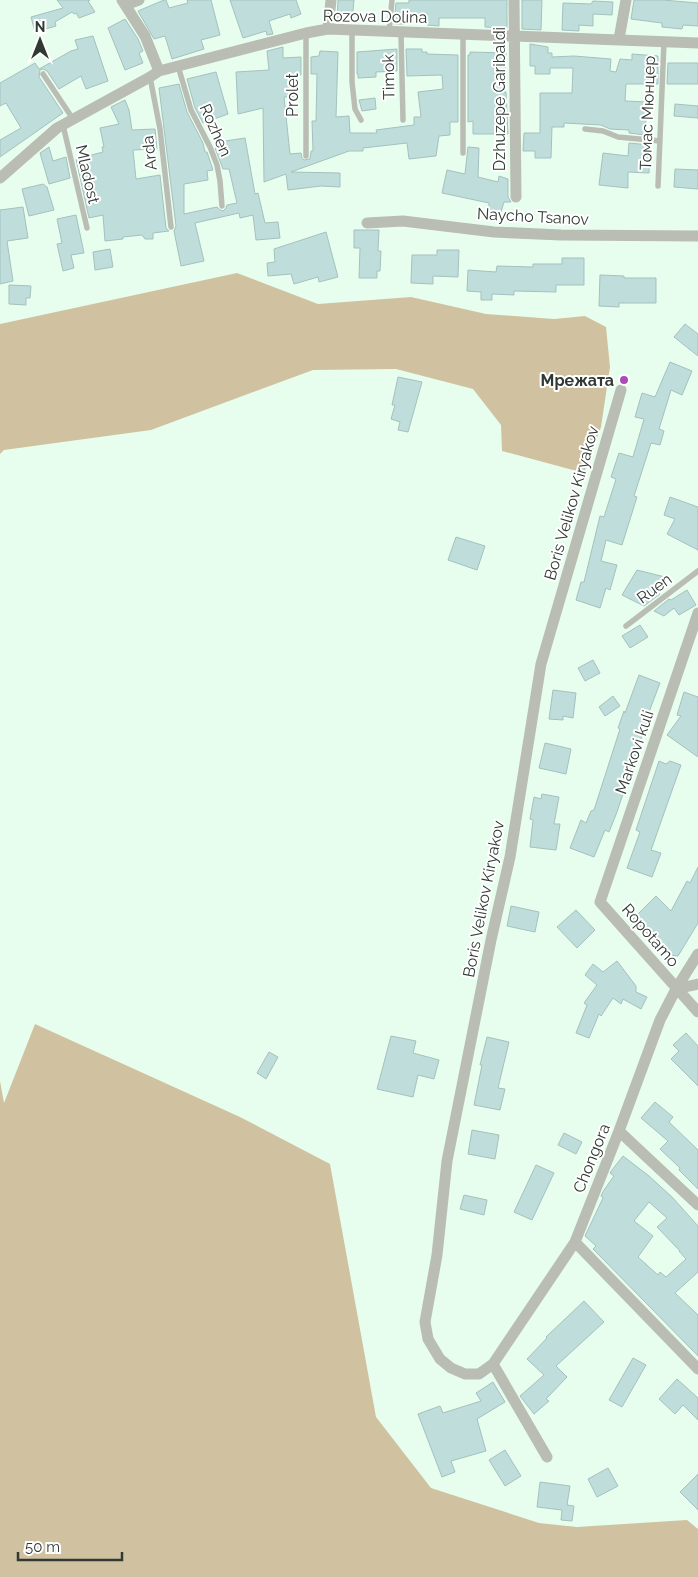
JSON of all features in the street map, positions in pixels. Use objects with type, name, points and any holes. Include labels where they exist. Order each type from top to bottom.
[{"type":"street","points":[[139,0],[124,2],[145,36],[155,74]]},
{"type":"street","points":[[328,30],[331,0]]},
{"type":"street","name":"Dzhuzepe Garibaldi","points":[[514,0],[516,197]]},
{"type":"street","points":[[619,39],[626,0]]},
{"type":"street","name":"Rozova Dolina","points":[[0,178],[57,128],[155,74],[178,66],[306,33],[328,30],[698,43]]},
{"type":"street","name":"Naycho Tsanov","points":[[367,223],[403,221],[494,232],[561,235],[698,236]]},
{"type":"street","name":"Boris Velikov Kiryakov","points":[[493,1364],[479,1374],[465,1374],[451,1368],[440,1359],[428,1339],[425,1322],[437,1255],[447,1162],[491,940],[510,857],[541,664],[621,390]]},
{"type":"street","name":"Markovi kuli","points":[[600,902],[698,613]]},
{"type":"street","name":"Ropotamo","points":[[600,902],[698,1012]]},
{"type":"street","name":"Chongora","points":[[493,1364],[575,1242],[660,1020],[676,989],[698,954]]},
{"type":"street","points":[[676,989],[698,984]]},
{"type":"street","points":[[619,1131],[698,1205]]},
{"type":"street","points":[[575,1242],[698,1370]]},
{"type":"street","points":[[493,1364],[548,1457]]},
{"type":"lane","points":[[389,32],[392,0]]},
{"type":"lane","points":[[352,31],[352,82],[355,109],[361,120]]},
{"type":"lane","name":"Prolet","points":[[306,33],[306,156]]},
{"type":"lane","name":"Timok","points":[[401,33],[403,120]]},
{"type":"lane","points":[[463,34],[463,153]]},
{"type":"lane","name":"Томас Мюнцер","points":[[658,186],[664,42]]},
{"type":"lane","name":"Rozhen","points":[[178,66],[191,110],[217,165],[222,206]]},
{"type":"lane","points":[[44,74],[73,120]]},
{"type":"lane","name":"Arda","points":[[155,74],[171,227]]},
{"type":"lane","name":"Mladost","points":[[63,125],[87,228]]},
{"type":"lane","points":[[585,129],[603,131],[618,137],[660,140]]},
{"type":"lane","name":"Ruen","points":[[626,626],[698,571]]},
{"type":"shaded area","points":[[237,273],[318,304],[411,297],[486,314],[554,319],[585,316],[606,327],[610,367],[601,427],[584,473],[502,451],[501,425],[473,389],[396,369],[313,370],[151,430],[4,450],[0,454],[0,324]]},
{"type":"shaded area","points":[[35,1024],[240,1117],[330,1164],[376,1417],[431,1488],[539,1523],[577,1527],[687,1520],[698,1529],[698,1577],[0,1577],[0,1081],[4,1103]]},
{"type":"building","points":[[57,0],[90,0],[88,1],[95,12],[79,18],[76,13],[72,12],[55,22],[56,26],[35,32],[31,17],[63,8]]},
{"type":"building","points":[[166,0],[169,8],[188,3],[187,0],[211,0],[220,35],[201,40],[204,49],[172,59],[165,36],[154,39],[138,11]]},
{"type":"building","points":[[230,0],[296,0],[301,14],[291,18],[290,14],[269,21],[273,34],[267,35],[266,31],[243,38]]},
{"type":"building","points":[[338,0],[354,0],[352,21],[337,19]]},
{"type":"building","points":[[409,0],[507,0],[507,28],[485,27],[485,18],[439,18],[439,26],[427,25],[427,13],[404,20],[404,24],[394,24],[396,3],[409,3]]},
{"type":"building","points":[[522,0],[542,0],[541,30],[522,29]]},
{"type":"building","points":[[634,0],[698,3],[698,26],[683,25],[682,29],[662,27],[662,23],[631,19]]},
{"type":"building","points":[[593,1],[613,2],[612,15],[593,14],[593,26],[579,25],[579,31],[562,30],[563,3],[591,4]]},
{"type":"building","points":[[125,19],[138,39],[143,51],[139,53],[143,63],[125,70],[108,28]]},
{"type":"building","points":[[93,36],[108,81],[86,89],[81,76],[59,89],[47,71],[40,70],[39,77],[63,113],[0,157],[0,140],[21,128],[6,103],[0,106],[0,83],[35,63],[39,69],[78,49],[75,40]]},
{"type":"building","points":[[530,44],[548,47],[548,53],[552,53],[552,57],[574,56],[611,59],[610,71],[616,72],[620,59],[632,60],[632,54],[658,56],[658,84],[626,84],[625,101],[647,102],[645,135],[629,133],[629,130],[610,129],[601,125],[564,123],[564,127],[552,127],[551,158],[535,158],[535,151],[523,151],[524,133],[540,133],[540,93],[572,93],[573,68],[550,68],[550,74],[535,74],[535,66],[530,66]]},
{"type":"building","points":[[283,47],[283,58],[301,57],[301,75],[293,75],[293,97],[284,97],[290,154],[301,153],[304,160],[310,159],[311,151],[313,151],[312,121],[316,121],[317,74],[311,74],[311,57],[319,56],[320,51],[338,52],[336,117],[349,116],[350,133],[377,133],[376,130],[414,125],[414,117],[421,117],[418,92],[443,89],[442,75],[407,76],[406,49],[422,49],[422,52],[427,52],[427,54],[458,55],[458,122],[450,122],[450,135],[439,136],[436,156],[409,159],[407,143],[363,148],[363,151],[349,151],[291,172],[340,173],[340,187],[321,186],[288,190],[286,174],[264,182],[263,108],[238,114],[236,72],[269,70],[267,51]]},
{"type":"building","points":[[397,49],[397,71],[376,72],[376,77],[358,78],[357,52]]},
{"type":"building","points":[[470,52],[506,53],[504,92],[506,92],[508,134],[473,134],[473,121],[468,122],[468,55],[470,55]]},
{"type":"building","points":[[668,63],[698,63],[698,84],[667,84]]},
{"type":"building","points":[[216,72],[228,114],[203,123],[195,108],[187,79]]},
{"type":"building","points":[[179,84],[187,112],[203,143],[213,170],[207,171],[208,180],[184,184],[184,214],[217,207],[223,211],[227,205],[237,203],[229,169],[223,169],[215,148],[225,143],[225,141],[245,138],[255,194],[258,193],[265,223],[278,222],[280,238],[256,240],[253,215],[240,218],[239,213],[195,223],[204,261],[181,266],[174,231],[176,226],[159,88]]},
{"type":"building","points":[[375,98],[376,109],[362,111],[359,100]]},
{"type":"building","points":[[125,100],[129,110],[132,130],[155,129],[157,149],[133,150],[136,179],[160,175],[166,228],[169,231],[153,233],[153,239],[145,239],[142,235],[105,241],[103,215],[89,218],[76,159],[103,152],[102,147],[104,147],[100,128],[119,124],[111,107]]},
{"type":"building","points":[[675,104],[698,106],[698,118],[674,116]]},
{"type":"building","points":[[629,143],[650,145],[649,173],[628,172],[628,188],[599,185],[603,153],[628,156]]},
{"type":"building","points":[[49,147],[53,161],[66,157],[70,178],[49,184],[40,153]]},
{"type":"building","points":[[468,147],[479,148],[478,177],[498,182],[499,176],[508,179],[508,197],[511,202],[504,202],[501,212],[489,210],[489,203],[442,193],[447,170],[465,174]]},
{"type":"building","points":[[675,169],[698,170],[698,189],[674,187]]},
{"type":"building","points":[[43,184],[47,187],[54,210],[29,216],[22,189]]},
{"type":"building","points":[[23,207],[28,238],[7,241],[13,281],[0,284],[0,210]]},
{"type":"building","points":[[76,215],[84,253],[71,255],[74,268],[63,271],[57,244],[62,243],[57,219]]},
{"type":"building","points":[[354,230],[379,230],[378,251],[381,251],[380,271],[377,271],[377,278],[359,278],[360,248],[354,248]]},
{"type":"building","points":[[326,232],[338,277],[319,282],[318,277],[294,284],[291,274],[268,276],[267,263],[275,262],[274,249]]},
{"type":"building","points":[[110,249],[113,267],[95,270],[93,252]]},
{"type":"building","points":[[437,250],[459,250],[458,277],[433,276],[433,284],[411,283],[412,255],[437,255]]},
{"type":"building","points":[[562,258],[584,258],[584,285],[556,285],[556,292],[514,291],[514,295],[492,294],[492,300],[481,300],[481,292],[467,291],[468,270],[496,272],[497,266],[533,267],[533,264],[562,264]]},
{"type":"building","points":[[600,275],[624,276],[624,278],[656,278],[656,303],[619,303],[619,307],[599,306]]},
{"type":"building","points":[[9,285],[31,286],[30,298],[26,298],[26,305],[9,304]]},
{"type":"building","points":[[685,324],[698,334],[698,356],[674,337]]},
{"type":"building","points":[[670,362],[692,371],[682,395],[671,390],[659,429],[664,431],[660,445],[651,443],[634,496],[637,497],[622,545],[606,540],[601,561],[617,565],[610,590],[606,588],[600,608],[576,600],[581,582],[584,582],[600,516],[604,517],[616,479],[611,477],[619,453],[633,457],[644,419],[635,417],[642,393],[655,397]]},
{"type":"building","points":[[398,377],[422,382],[408,432],[398,430],[400,422],[391,419],[395,405],[392,405]]},
{"type":"building","points":[[670,497],[698,507],[698,550],[667,534],[675,519],[664,515]]},
{"type":"building","points":[[456,537],[485,546],[477,570],[448,560]]},
{"type":"building","points":[[637,570],[665,577],[656,592],[660,594],[644,606],[622,595]]},
{"type":"building","points":[[687,590],[696,605],[679,615],[674,608],[664,616],[654,611],[669,599],[671,600]]},
{"type":"building","points":[[640,625],[648,637],[630,648],[622,636]]},
{"type":"building","points":[[593,660],[600,673],[585,681],[578,668]]},
{"type":"building","points":[[639,675],[660,683],[649,712],[653,713],[645,737],[642,736],[609,832],[605,830],[594,857],[570,848],[581,820],[586,823],[591,811],[594,810],[620,729],[618,728]]},
{"type":"building","points":[[553,690],[576,693],[573,718],[563,716],[563,720],[549,719]]},
{"type":"building","points":[[684,692],[698,697],[698,757],[667,735],[681,716],[677,715]]},
{"type":"building","points":[[613,696],[620,706],[605,716],[599,707]]},
{"type":"building","points":[[545,743],[571,749],[566,774],[539,768]]},
{"type":"building","points":[[659,761],[666,764],[670,761],[681,765],[651,850],[661,853],[652,877],[627,868],[640,832],[636,830]]},
{"type":"building","points":[[542,794],[559,797],[554,824],[560,824],[556,850],[530,847],[533,820],[530,819],[534,797],[541,799]]},
{"type":"building","points":[[698,867],[698,923],[678,956],[669,955],[633,919],[656,896],[671,911],[687,881],[690,883]]},
{"type":"building","points":[[511,906],[539,912],[535,932],[507,926]]},
{"type":"building","points":[[576,910],[595,930],[577,948],[557,927]]},
{"type":"building","points":[[617,961],[636,986],[636,992],[647,997],[641,1009],[623,999],[621,1004],[613,998],[601,1016],[599,1014],[589,1038],[576,1033],[587,1005],[584,1003],[597,985],[585,975],[593,964],[603,972]]},
{"type":"building","points":[[686,1033],[698,1046],[698,1086],[671,1059],[679,1051],[673,1045]]},
{"type":"building","points":[[391,1036],[416,1041],[413,1053],[439,1060],[434,1079],[418,1075],[413,1097],[377,1089]]},
{"type":"building","points":[[487,1037],[509,1042],[498,1088],[505,1089],[500,1110],[474,1105],[482,1065],[480,1065]]},
{"type":"building","points":[[269,1052],[278,1057],[266,1079],[257,1073]]},
{"type":"building","points":[[655,1102],[673,1117],[669,1122],[698,1150],[698,1189],[660,1149],[668,1141],[641,1118]]},
{"type":"building","points":[[472,1130],[499,1135],[495,1159],[468,1154]]},
{"type":"building","points":[[564,1133],[582,1142],[576,1154],[558,1145]]},
{"type":"building","points":[[623,1156],[672,1197],[698,1226],[698,1272],[675,1293],[698,1315],[698,1356],[593,1249],[596,1246],[585,1236],[603,1198],[601,1196],[614,1176],[610,1173]],"holes":[[[649,1202],[667,1218],[657,1227],[686,1259],[666,1277],[660,1272],[658,1275],[638,1257],[653,1236],[634,1221]]]},
{"type":"building","points":[[536,1165],[554,1173],[532,1220],[514,1212]]},
{"type":"building","points":[[464,1195],[487,1200],[484,1215],[460,1209]]},
{"type":"building","points":[[584,1301],[604,1322],[556,1366],[567,1377],[546,1399],[549,1401],[534,1414],[520,1396],[544,1375],[527,1359],[546,1337]]},
{"type":"building","points":[[633,1358],[646,1365],[622,1407],[609,1400]]},
{"type":"building","points":[[677,1379],[698,1398],[698,1420],[683,1405],[675,1414],[659,1399]]},
{"type":"building","points":[[493,1382],[505,1402],[477,1419],[486,1451],[451,1461],[455,1472],[442,1477],[418,1414],[440,1406],[443,1413],[481,1401],[476,1393]]},
{"type":"building","points":[[505,1450],[521,1476],[505,1486],[489,1460]]},
{"type":"building","points":[[608,1468],[618,1486],[597,1497],[588,1479]]},
{"type":"building","points":[[698,1474],[698,1510],[680,1492]]},
{"type":"building","points":[[540,1482],[570,1486],[567,1505],[574,1506],[572,1521],[561,1520],[562,1510],[537,1507]]},
{"type":"place","name":"Мрежата","points":[[624,380]]}]
